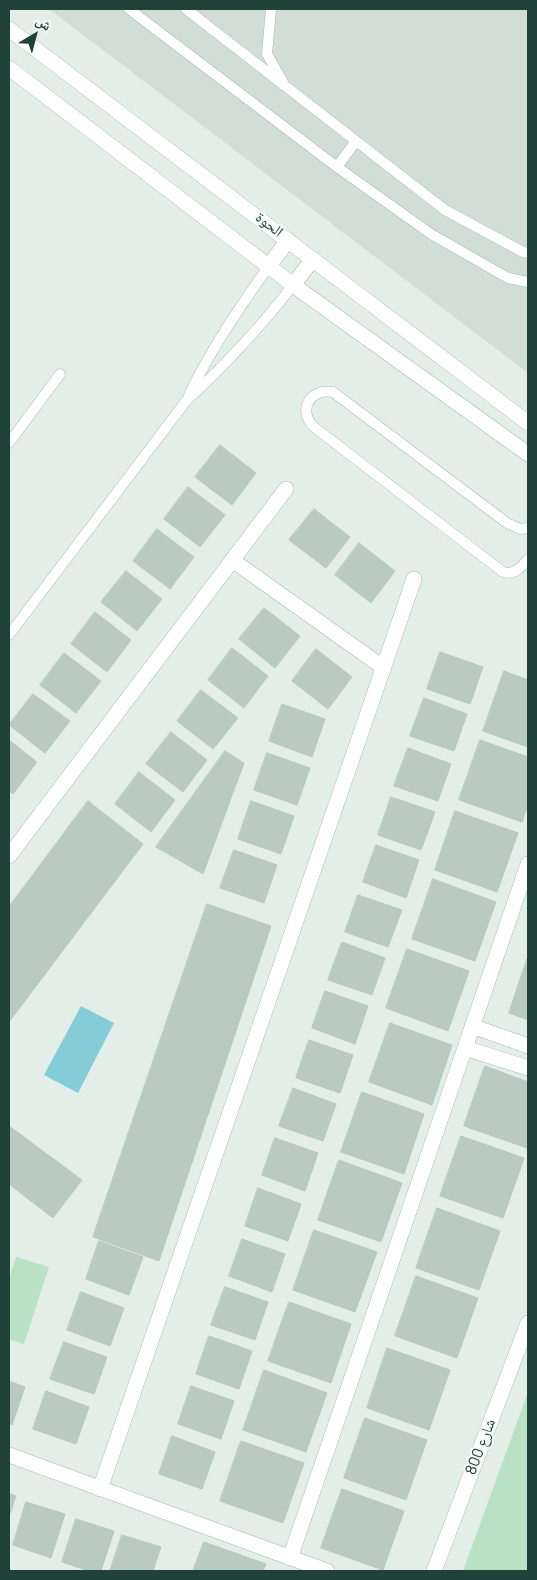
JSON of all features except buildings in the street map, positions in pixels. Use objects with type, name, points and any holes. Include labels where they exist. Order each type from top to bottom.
[{"type":"street","name":"الحوة","points":[[9,29],[528,423]]},
{"type":"street","points":[[9,68],[293,285],[528,454]]},
{"type":"street","points":[[269,266],[288,240]]},
{"type":"street","points":[[293,285],[313,259]]},
{"type":"street","points":[[9,856],[286,489]]},
{"type":"street","points":[[232,560],[384,668]]},
{"type":"street","points":[[100,1489],[414,578]]},
{"type":"street","points":[[290,1558],[528,864]]},
{"type":"street","points":[[472,1026],[528,1046]]},
{"type":"street","points":[[465,1048],[528,1068]]},
{"type":"street","name":"شارع 800","points":[[434,1571],[528,1323]]},
{"type":"street","points":[[9,1455],[327,1571]]},
{"type":"lane","points":[[130,9],[337,167],[430,234],[508,278],[528,282]]},
{"type":"lane","points":[[186,9],[445,210],[528,253]]},
{"type":"lane","points":[[271,9],[267,54],[286,87]]},
{"type":"lane","points":[[337,167],[356,141]]},
{"type":"lane","points":[[186,401],[203,365],[223,331],[269,266]]},
{"type":"lane","points":[[9,635],[186,401],[241,347],[293,285]]},
{"type":"lane","points":[[9,443],[60,374]]},
{"type":"lane","points":[[528,528],[520,529],[508,523],[333,392],[315,394],[307,404],[307,417],[314,427],[503,572],[513,573],[528,559]]},
{"type":"shaded area","points":[[49,9],[528,9],[528,373]]},
{"type":"green space","points":[[16,1257],[49,1267],[24,1344],[9,1339],[9,1280]]},
{"type":"green space","points":[[528,1392],[528,1571],[463,1571]]},
{"type":"water","points":[[81,1006],[114,1023],[78,1093],[44,1075]]}]
